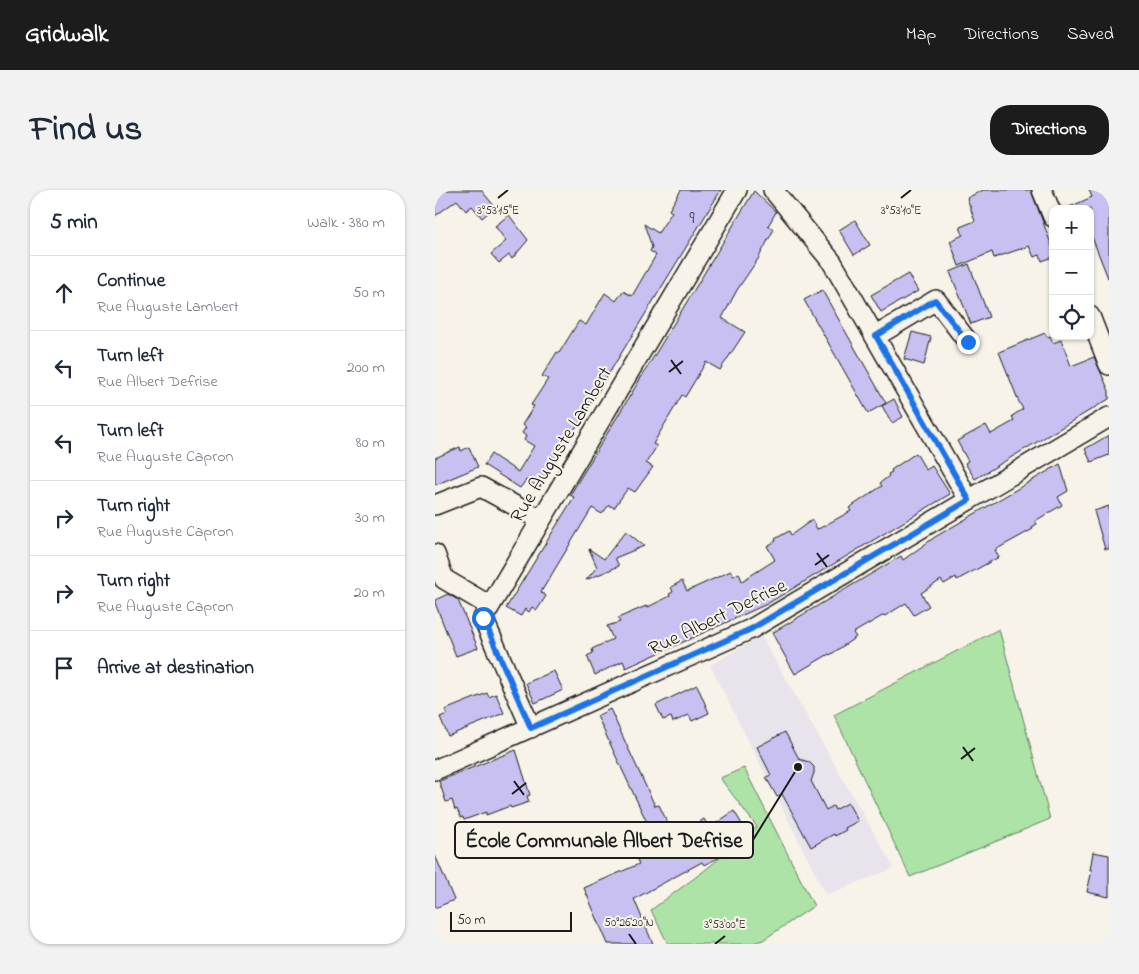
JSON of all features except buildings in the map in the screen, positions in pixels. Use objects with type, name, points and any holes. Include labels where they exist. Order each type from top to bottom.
[{"type":"street","name":"Rue Auguste Lambert","points":[[531,728],[483,618],[737,190]]},
{"type":"street","points":[[773,190],[833,262],[969,500]]},
{"type":"street","points":[[1042,190],[1049,208]]},
{"type":"street","points":[[876,336],[935,300],[968,342]]},
{"type":"street","points":[[1094,326],[1109,365]]},
{"type":"street","name":"Rue Albert Defrise","points":[[435,770],[751,629],[1109,417]]},
{"type":"street","points":[[435,505],[481,486],[541,520]]},
{"type":"street","points":[[435,554],[444,579],[490,606]]},
{"type":"shaded area","points":[[761,636],[894,868],[826,895],[710,665]]},
{"type":"green space","points":[[999,629],[1050,819],[910,877],[834,715]]},
{"type":"green space","points":[[744,768],[814,906],[763,940],[750,944],[668,944],[651,910],[704,871],[757,827],[720,778]]},
{"type":"place","name":"École Communale Albert Defrise","points":[[798,767]]},
{"type":"route","points":[[483,618],[531,728],[751,629],[969,500],[876,336],[935,300],[968,342]]}]
